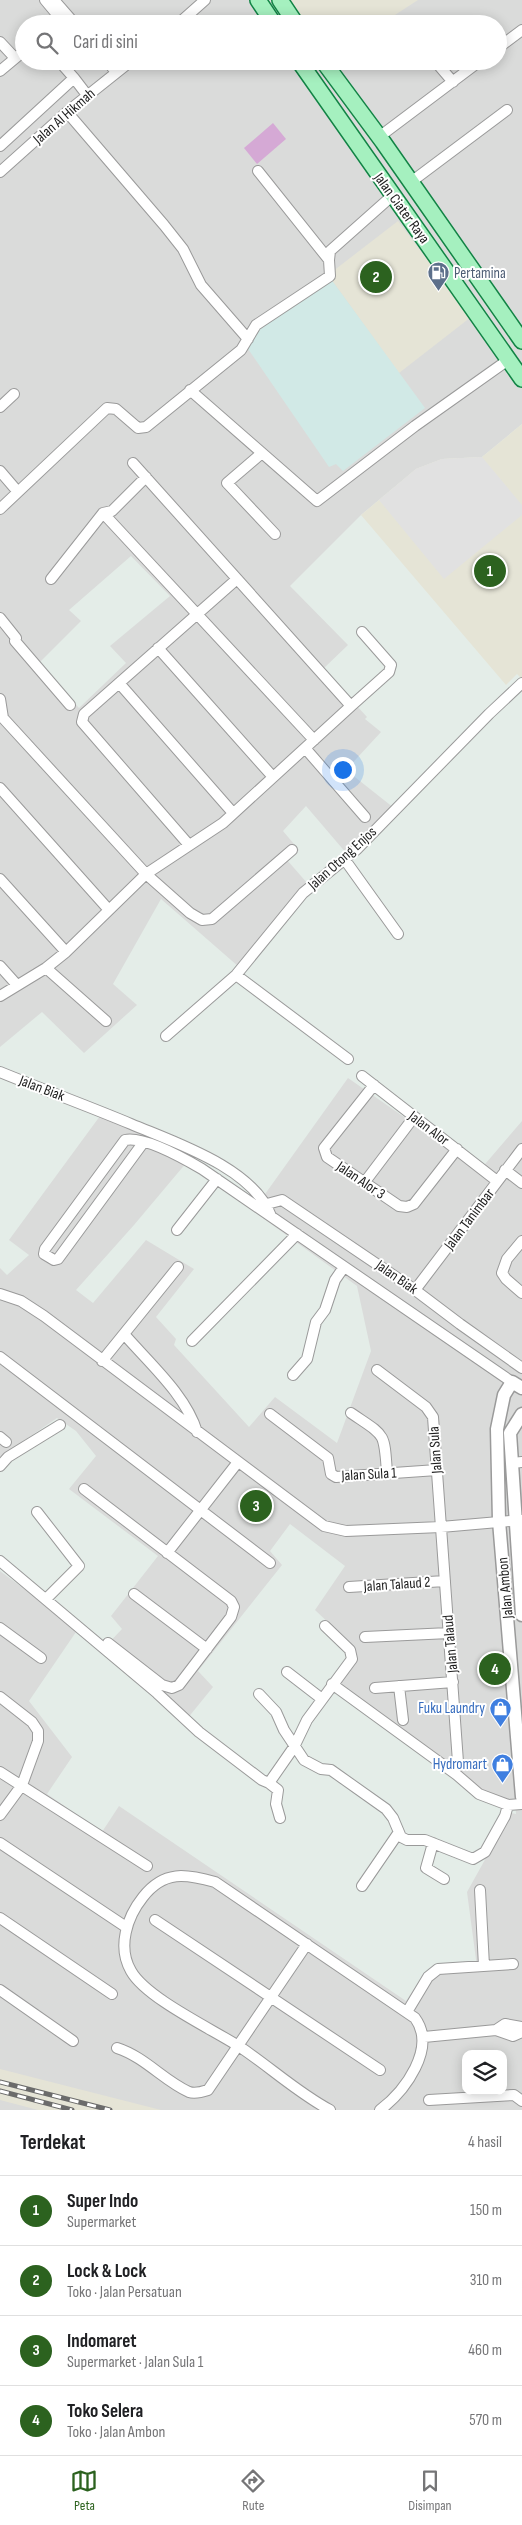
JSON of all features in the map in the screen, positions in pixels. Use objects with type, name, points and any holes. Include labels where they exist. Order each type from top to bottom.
[{"type":"main road","points":[[258,0],[268,15]]},
{"type":"main road","points":[[280,0],[290,15]]},
{"type":"main road","name":"Jalan Ciater Raya","points":[[305,70],[341,124],[522,379]]},
{"type":"main road","name":"Jalan Ciater Raya","points":[[330,70],[412,182],[522,341]]},
{"type":"main road","points":[[341,124],[360,112]]},
{"type":"main road","points":[[469,304],[488,292]]},
{"type":"street","points":[[45,0],[58,15]]},
{"type":"street","points":[[54,0],[66,15]]},
{"type":"street","points":[[188,15],[205,0]]},
{"type":"street","points":[[507,41],[522,30]]},
{"type":"street","points":[[0,42],[15,58],[0,71]]},
{"type":"street","points":[[67,70],[87,95]]},
{"type":"street","name":"Jalan Al Hikmah","points":[[0,172],[67,112],[119,70]]},
{"type":"street","points":[[443,70],[453,82]]},
{"type":"street","points":[[379,137],[468,70]]},
{"type":"street","points":[[0,146],[74,78]]},
{"type":"street","points":[[412,182],[506,110]]},
{"type":"street","points":[[67,112],[164,225],[183,249],[201,285],[248,339]]},
{"type":"street","points":[[258,171],[329,260]]},
{"type":"street","points":[[0,509],[108,408],[116,409],[138,428],[143,428],[240,350],[256,325],[330,276],[330,250],[393,195]]},
{"type":"street","points":[[190,390],[313,499],[321,500],[415,426],[508,360]]},
{"type":"street","points":[[0,407],[14,394]]},
{"type":"street","points":[[262,454],[227,483],[275,534]]},
{"type":"street","points":[[133,463],[351,706]]},
{"type":"street","points":[[0,471],[18,492]]},
{"type":"street","points":[[51,579],[103,513],[112,511],[146,477]]},
{"type":"street","points":[[103,513],[198,613],[314,740]]},
{"type":"street","points":[[189,845],[82,722],[84,714],[237,579]]},
{"type":"street","points":[[0,618],[24,652],[70,705]]},
{"type":"street","points":[[0,996],[46,968],[66,952],[146,874],[223,823],[389,672],[391,665],[362,632]]},
{"type":"street","points":[[158,648],[273,777]]},
{"type":"street","points":[[119,683],[233,813]]},
{"type":"street","name":"Jalan Otong Enjos","points":[[166,1036],[236,975],[303,893],[345,860],[522,683]]},
{"type":"street","points":[[0,699],[2,720],[146,874],[190,913],[202,920],[212,919],[292,850]]},
{"type":"street","points":[[305,748],[365,818]]},
{"type":"street","points":[[0,788],[108,910]]},
{"type":"street","points":[[345,860],[398,934]]},
{"type":"street","points":[[0,880],[66,952]]},
{"type":"street","points":[[0,966],[17,985]]},
{"type":"street","points":[[46,968],[106,1021]]},
{"type":"street","points":[[236,975],[348,1059]]},
{"type":"street","name":"Jalan Biak","points":[[0,1072],[187,1147],[241,1179],[267,1204],[272,1216]]},
{"type":"street","name":"Jalan Alor","points":[[362,1076],[497,1181]]},
{"type":"street","name":"Jalan Alor 3","points":[[374,1086],[324,1148],[327,1157],[399,1206],[407,1207],[414,1204],[456,1149]]},
{"type":"street","points":[[364,1183],[414,1117]]},
{"type":"street","name":"Jalan Biak","points":[[84,1195],[125,1140],[142,1143],[187,1160],[272,1216],[517,1385]]},
{"type":"street","points":[[98,1204],[84,1195],[44,1251],[54,1260],[58,1259],[98,1204],[142,1143]]},
{"type":"street","name":"Jalan Tanimbar","points":[[415,1290],[522,1149]]},
{"type":"street","points":[[505,1170],[522,1183]]},
{"type":"street","points":[[177,1230],[217,1179]]},
{"type":"street","name":"Jalan Biak","points":[[267,1204],[282,1200],[415,1290],[522,1368]]},
{"type":"street","points":[[192,1341],[297,1234]]},
{"type":"street","points":[[522,1241],[507,1259],[502,1273],[522,1293]]},
{"type":"street","points":[[102,1361],[178,1267]]},
{"type":"street","points":[[293,1375],[307,1359],[316,1322],[325,1310],[335,1280],[344,1267]]},
{"type":"street","points":[[1,1296],[21,1301],[44,1316],[314,1520],[334,1530],[441,1527],[499,1520],[518,1520]]},
{"type":"street","points":[[124,1334],[174,1392],[193,1418],[197,1432]]},
{"type":"street","points":[[0,1357],[270,1563]]},
{"type":"street","name":"Jalan Sula","points":[[377,1370],[430,1412],[433,1417],[441,1527]]},
{"type":"street","name":"Jalan Ambon","points":[[517,1385],[504,1395],[497,1429],[499,1520],[522,1795]]},
{"type":"street","points":[[351,1413],[380,1433],[385,1440],[387,1474]]},
{"type":"street","name":"Jalan Sula 1","points":[[270,1414],[328,1458],[331,1474],[336,1477],[437,1470]]},
{"type":"street","name":"Jalan Ambon","points":[[522,1414],[510,1433],[517,1463],[522,1615]]},
{"type":"street","points":[[0,1466],[8,1457],[60,1425]]},
{"type":"street","points":[[168,1553],[238,1462]]},
{"type":"street","points":[[84,1490],[230,1601],[234,1607],[231,1617],[207,1649],[179,1685],[172,1688],[162,1685],[108,1643]]},
{"type":"street","points":[[37,1512],[79,1566],[46,1599]]},
{"type":"street","name":"Jalan Talaud","points":[[441,1527],[458,1762]]},
{"type":"street","points":[[0,1561],[199,1732],[262,1780],[270,1782],[278,1790],[276,1804],[280,1818]]},
{"type":"street","name":"Jalan Talaud 2","points":[[349,1588],[445,1581]]},
{"type":"street","points":[[134,1594],[207,1649]]},
{"type":"street","points":[[270,1782],[294,1746],[307,1720],[352,1659],[350,1650],[325,1626]]},
{"type":"street","points":[[0,1628],[41,1658]]},
{"type":"street","points":[[365,1637],[449,1633]]},
{"type":"street","points":[[287,1672],[322,1699]]},
{"type":"street","points":[[375,1688],[453,1682]]},
{"type":"street","points":[[332,1684],[479,1794],[508,1805],[522,1804]]},
{"type":"street","points":[[400,1686],[403,1720]]},
{"type":"street","points":[[259,1694],[276,1712],[294,1746],[304,1760],[321,1768],[331,1770],[386,1809],[401,1837],[406,1840],[433,1843],[473,1859],[480,1857],[485,1852],[505,1816],[508,1805]]},
{"type":"street","points":[[0,1696],[32,1722],[38,1731],[38,1741],[22,1785],[0,1815]]},
{"type":"street","points":[[0,1772],[147,1866]]},
{"type":"street","points":[[362,1886],[399,1832]]},
{"type":"street","points":[[0,1843],[126,1927]]},
{"type":"street","points":[[433,1843],[426,1868],[444,1879]]},
{"type":"street","points":[[330,2110],[239,2046],[148,1990],[131,1971],[125,1951],[126,1927],[134,1908],[148,1891],[166,1879],[187,1874],[215,1882],[407,2012],[421,2026],[424,2037],[417,2063],[407,2083],[384,2109]]},
{"type":"street","points":[[480,1890],[484,1966]]},
{"type":"street","points":[[0,1918],[112,1994]]},
{"type":"street","points":[[155,1920],[272,1996],[380,2070]]},
{"type":"street","points":[[118,2048],[140,2059],[190,2092],[200,2093],[208,2090],[307,1944]]},
{"type":"street","points":[[407,2012],[432,1972],[438,1969],[513,1964]]},
{"type":"street","points":[[0,1990],[72,2041]]},
{"type":"street","points":[[496,2030],[505,2024],[522,2027]]},
{"type":"street","points":[[424,2037],[496,2030],[513,2036],[522,2032]]},
{"type":"street","points":[[429,2100],[514,2095],[522,2101]]},
{"type":"shaded area","points":[[0,0],[522,0],[522,424],[482,457],[442,459],[416,469],[361,515],[290,586],[348,645],[323,669],[367,717],[365,719],[381,732],[346,770],[394,808],[347,854],[306,806],[283,831],[299,850],[287,860],[308,884],[239,967],[161,899],[113,984],[137,1005],[84,1053],[42,1012],[0,1047],[0,974],[2,971],[0,970]],"holes":[[[131,556],[170,596],[110,646],[126,663],[79,708],[39,663],[81,621],[69,610]]]},
{"type":"shaded area","points":[[280,0],[418,0],[395,15],[291,15]]},
{"type":"shaded area","points":[[273,123],[286,139],[257,164],[244,148]]},
{"type":"shaded area","points":[[398,221],[471,317],[399,373],[328,275]]},
{"type":"shaded area","points":[[328,275],[425,408],[343,471],[336,464],[329,467],[244,343],[248,332]]},
{"type":"shaded area","points":[[522,424],[522,679],[517,674],[506,685],[361,515],[416,469],[442,459],[482,457]]},
{"type":"shaded area","points":[[482,457],[522,505],[522,515],[444,579],[379,500],[416,469],[442,459]]},
{"type":"shaded area","points":[[348,1078],[480,1170],[522,1121],[522,2110],[0,2110],[0,1571],[78,1629],[29,1701],[72,1757],[47,1794],[102,1832],[119,1806],[406,2001],[423,1975],[477,1967],[467,1892],[511,1813],[516,1814],[515,1800],[502,1800],[481,1791],[342,1688],[339,1680],[357,1655],[353,1646],[315,1610],[345,1566],[290,1524],[270,1551],[282,1565],[198,1671],[213,1687],[187,1719],[102,1650],[122,1629],[111,1616],[158,1556],[69,1489],[96,1456],[76,1431],[57,1418],[0,1457],[0,1268],[7,1275],[29,1255],[9,1240],[100,1116],[159,1140],[192,1156],[76,1290],[93,1303],[146,1240],[194,1269],[156,1317],[176,1339],[174,1345],[249,1427],[275,1397],[337,1443],[371,1351],[357,1286],[253,1211]]},
{"type":"shaded area","points":[[0,2069],[161,2110],[38,2110],[0,2100]]},
{"type":"railway","points":[[0,2082],[110,2110]]},
{"type":"railway","points":[[0,2091],[72,2110]]},
{"type":"place","name":"Lock & Lock","points":[[376,277]]},
{"type":"place","name":"Pertamina","points":[[438,292]]},
{"type":"place","name":"Super Indo","points":[[490,571]]},
{"type":"place","name":"Indomaret","points":[[256,1506]]},
{"type":"place","name":"Toko Selera","points":[[495,1669]]},
{"type":"place","name":"Fuku Laundry","points":[[501,1727]]},
{"type":"place","name":"Hydromart","points":[[503,1783]]}]
